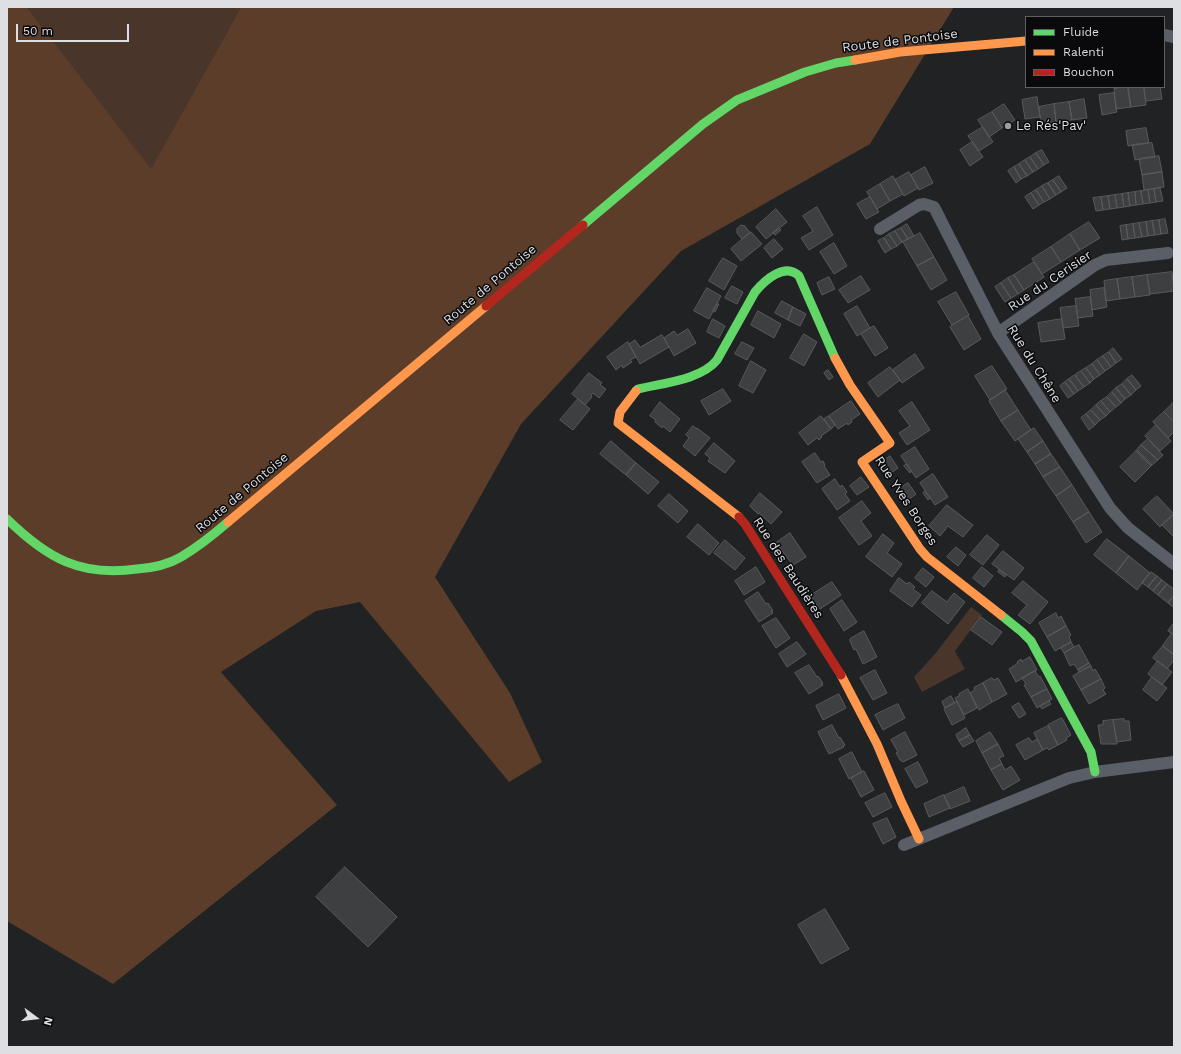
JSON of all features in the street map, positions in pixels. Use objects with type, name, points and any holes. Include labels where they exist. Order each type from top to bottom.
[{"type":"street","name":"Route de Pontoise","points":[[7,519],[34,545],[50,555],[69,565],[90,570],[128,572],[151,567],[178,558],[203,544],[703,124],[737,100],[805,72],[836,63],[900,52],[1025,41]]},
{"type":"street","name":"Rue du Chêne","points":[[880,229],[919,205],[924,204],[934,207],[998,333],[1110,508],[1128,528],[1174,564]]},
{"type":"street","name":"Rue du Cerisier","points":[[998,333],[1095,265],[1106,260],[1168,253]]},
{"type":"street","name":"Rue Yves Borges","points":[[717,360],[755,292],[771,277],[780,272],[785,270],[795,272],[802,282],[836,359],[850,385],[890,443],[862,462],[920,549],[927,557],[1022,632],[1031,641],[1091,752],[1094,772]]},
{"type":"street","name":"Rue des Baudières","points":[[717,360],[712,366],[696,375],[638,389],[620,412],[618,422],[735,513],[745,524],[840,673],[877,744],[919,839]]},
{"type":"street","points":[[904,845],[1069,778],[1094,772],[1174,762]]},
{"type":"shaded area","points":[[7,7],[27,7],[151,169],[241,7],[954,7],[870,144],[681,251],[521,424],[435,577],[510,693],[542,762],[509,782],[360,602],[316,611],[221,672],[337,805],[113,984],[7,921]]},
{"type":"shaded area","points":[[27,7],[241,7],[151,170]]},
{"type":"shaded area","points":[[971,607],[982,615],[955,651],[965,669],[922,692],[914,677],[935,654]]},
{"type":"building","points":[[1128,88],[1131,107],[1116,109],[1114,89]]},
{"type":"building","points":[[1128,88],[1144,88],[1146,105],[1131,107]]},
{"type":"building","points":[[1144,88],[1160,88],[1162,99],[1146,101]]},
{"type":"building","points":[[1114,93],[1117,112],[1102,115],[1099,95]]},
{"type":"building","points":[[1037,97],[1040,117],[1025,119],[1022,100]]},
{"type":"building","points":[[1084,99],[1087,118],[1072,120],[1069,102]]},
{"type":"building","points":[[1069,102],[1072,120],[1056,122],[1054,104]]},
{"type":"building","points":[[1004,104],[1015,120],[1002,128],[992,112]]},
{"type":"building","points":[[1054,104],[1056,122],[1041,125],[1039,107]]},
{"type":"building","points":[[992,112],[1002,128],[989,137],[978,120]]},
{"type":"building","points":[[983,127],[993,142],[979,151],[968,136]]},
{"type":"building","points":[[1146,128],[1149,143],[1128,146],[1126,131]]},
{"type":"building","points":[[972,142],[983,157],[970,166],[960,150]]},
{"type":"building","points":[[1152,143],[1155,157],[1135,160],[1132,145]]},
{"type":"building","points":[[1042,150],[1049,162],[1044,165],[1036,153]]},
{"type":"building","points":[[1036,153],[1044,165],[1038,169],[1030,157]]},
{"type":"building","points":[[1159,156],[1162,172],[1142,175],[1139,159]]},
{"type":"building","points":[[1030,157],[1038,169],[1033,172],[1025,160]]},
{"type":"building","points":[[1025,160],[1033,172],[1027,176],[1019,164]]},
{"type":"building","points":[[1019,164],[1027,176],[1021,179],[1014,167]]},
{"type":"building","points":[[925,167],[933,183],[919,190],[911,175]]},
{"type":"building","points":[[1014,167],[1021,179],[1016,183],[1008,171]]},
{"type":"building","points":[[909,172],[918,188],[904,196],[895,180]]},
{"type":"building","points":[[1162,172],[1164,187],[1144,190],[1142,175]]},
{"type":"building","points":[[893,176],[903,194],[890,201],[880,184]]},
{"type":"building","points":[[1059,176],[1067,188],[1061,192],[1053,180]]},
{"type":"building","points":[[1053,180],[1061,192],[1056,195],[1048,183]]},
{"type":"building","points":[[1048,183],[1056,195],[1050,199],[1042,186]]},
{"type":"building","points":[[880,184],[890,201],[877,209],[867,192]]},
{"type":"building","points":[[1042,186],[1050,199],[1044,202],[1036,190]]},
{"type":"building","points":[[1160,188],[1163,201],[1156,202],[1154,189]]},
{"type":"building","points":[[1154,189],[1156,202],[1150,203],[1148,190]]},
{"type":"building","points":[[1036,190],[1044,202],[1039,205],[1031,193]]},
{"type":"building","points":[[1148,190],[1150,203],[1143,204],[1141,191]]},
{"type":"building","points":[[1141,191],[1143,204],[1136,205],[1135,192]]},
{"type":"building","points":[[1135,192],[1136,205],[1130,206],[1128,193]]},
{"type":"building","points":[[1031,193],[1039,205],[1033,209],[1025,197]]},
{"type":"building","points":[[1128,193],[1130,206],[1124,207],[1122,194]]},
{"type":"building","points":[[1122,194],[1124,207],[1117,208],[1115,195]]},
{"type":"building","points":[[1115,195],[1117,208],[1110,209],[1108,196]]},
{"type":"building","points":[[1108,196],[1110,209],[1103,210],[1101,197]]},
{"type":"building","points":[[870,197],[879,212],[866,219],[857,204]]},
{"type":"building","points":[[1101,197],[1103,210],[1096,211],[1093,198]]},
{"type":"building","points":[[817,207],[833,235],[809,250],[801,238],[813,231],[803,216]]},
{"type":"building","points":[[776,209],[787,222],[766,239],[756,227]]},
{"type":"building","points":[[1165,219],[1168,233],[1161,234],[1159,220]]},
{"type":"building","points":[[1159,220],[1161,234],[1155,235],[1152,221]]},
{"type":"building","points":[[1152,221],[1155,235],[1148,236],[1146,222]]},
{"type":"building","points":[[1089,222],[1100,238],[1080,250],[1070,234]]},
{"type":"building","points":[[1146,222],[1148,236],[1142,237],[1139,223]]},
{"type":"building","points":[[1139,223],[1142,237],[1135,238],[1133,224]]},
{"type":"building","points":[[907,224],[914,236],[908,239],[901,228]]},
{"type":"building","points":[[1133,224],[1135,238],[1128,239],[1126,225]]},
{"type":"building","points":[[741,225],[745,226],[750,233],[742,239],[737,233],[737,229]]},
{"type":"building","points":[[1126,225],[1128,239],[1122,240],[1120,226]]},
{"type":"building","points":[[779,228],[781,230],[775,235],[773,233]]},
{"type":"building","points":[[901,228],[908,239],[902,242],[895,231]]},
{"type":"building","points":[[895,231],[902,242],[897,246],[889,234]]},
{"type":"building","points":[[751,232],[762,244],[741,261],[731,249]]},
{"type":"building","points":[[920,233],[934,257],[917,266],[903,242]]},
{"type":"building","points":[[889,234],[897,246],[891,249],[884,238]]},
{"type":"building","points":[[1070,234],[1080,250],[1061,262],[1051,247]]},
{"type":"building","points":[[884,238],[891,249],[885,253],[878,241]]},
{"type":"building","points":[[774,239],[783,249],[772,258],[764,248]]},
{"type":"building","points":[[834,243],[847,266],[834,274],[820,252]]},
{"type":"building","points":[[1051,247],[1061,262],[1042,274],[1032,259]]},
{"type":"building","points":[[934,257],[947,280],[931,290],[917,266]]},
{"type":"building","points":[[723,258],[737,266],[724,290],[709,281]]},
{"type":"building","points":[[1034,262],[1044,277],[1024,290],[1014,275]]},
{"type":"building","points":[[1172,272],[1174,291],[1150,294],[1147,275]]},
{"type":"building","points":[[1014,275],[1024,290],[1018,294],[1008,278]]},
{"type":"building","points":[[1147,275],[1150,295],[1135,297],[1132,277]]},
{"type":"building","points":[[861,276],[870,290],[848,303],[839,290]]},
{"type":"building","points":[[829,277],[835,289],[822,295],[817,283]]},
{"type":"building","points":[[1132,277],[1135,297],[1120,299],[1117,279]]},
{"type":"building","points":[[1008,278],[1018,294],[1011,298],[1001,283]]},
{"type":"building","points":[[1117,279],[1120,299],[1106,301],[1104,281]]},
{"type":"building","points":[[1001,283],[1011,298],[1005,302],[995,287]]},
{"type":"building","points":[[732,286],[743,292],[737,304],[725,298]]},
{"type":"building","points":[[707,288],[721,296],[709,319],[694,311]]},
{"type":"building","points":[[1104,288],[1107,307],[1092,310],[1090,290]]},
{"type":"building","points":[[956,292],[969,315],[952,325],[938,302]]},
{"type":"building","points":[[1090,297],[1093,316],[1078,318],[1075,299]]},
{"type":"building","points":[[782,301],[793,307],[788,320],[775,313]]},
{"type":"building","points":[[717,304],[719,304],[715,312],[713,311]]},
{"type":"building","points":[[857,306],[870,328],[857,336],[844,314]]},
{"type":"building","points":[[1076,306],[1079,326],[1063,328],[1060,308]]},
{"type":"building","points":[[793,307],[806,314],[800,326],[788,320]]},
{"type":"building","points":[[758,311],[781,324],[774,338],[751,325]]},
{"type":"building","points":[[968,316],[981,339],[964,350],[950,327]]},
{"type":"building","points":[[713,319],[725,326],[719,338],[707,332]]},
{"type":"building","points":[[1062,319],[1065,339],[1041,342],[1038,323]]},
{"type":"building","points":[[874,326],[888,348],[875,356],[861,334]]},
{"type":"building","points":[[688,329],[696,343],[674,356],[664,338],[674,331],[677,335]]},
{"type":"building","points":[[804,334],[817,342],[804,366],[790,358]]},
{"type":"building","points":[[662,335],[669,347],[640,364],[629,344],[635,340],[640,347]]},
{"type":"building","points":[[628,342],[636,357],[630,360],[632,362],[623,368],[622,365],[616,370],[607,357]]},
{"type":"building","points":[[742,342],[754,348],[747,360],[735,354]]},
{"type":"building","points":[[1113,348],[1122,359],[1116,363],[1109,352]]},
{"type":"building","points":[[1109,352],[1116,363],[1111,367],[1103,356]]},
{"type":"building","points":[[915,354],[924,368],[902,383],[893,370]]},
{"type":"building","points":[[1103,356],[1111,367],[1105,371],[1097,360]]},
{"type":"building","points":[[1097,360],[1105,371],[1100,375],[1092,364]]},
{"type":"building","points":[[751,361],[766,370],[753,393],[739,386]]},
{"type":"building","points":[[1092,364],[1100,375],[1094,379],[1086,368]]},
{"type":"building","points":[[992,366],[1007,389],[990,400],[975,376]]},
{"type":"building","points":[[890,367],[900,380],[878,397],[868,383]]},
{"type":"building","points":[[1086,368],[1094,379],[1090,383],[1081,371]]},
{"type":"building","points":[[828,370],[833,377],[829,380],[824,373]]},
{"type":"building","points":[[1081,371],[1090,383],[1084,387],[1076,377],[1076,374]]},
{"type":"building","points":[[589,373],[602,383],[600,385],[606,389],[599,398],[593,393],[591,395],[592,397],[585,405],[572,394]]},
{"type":"building","points":[[1075,375],[1084,387],[1078,391],[1069,379]]},
{"type":"building","points":[[1132,375],[1141,386],[1136,390],[1127,379]]},
{"type":"building","points":[[1069,379],[1078,391],[1074,394],[1065,382]]},
{"type":"building","points":[[1127,379],[1136,390],[1131,395],[1122,384]]},
{"type":"building","points":[[1065,382],[1074,394],[1068,398],[1060,386]]},
{"type":"building","points":[[1122,384],[1131,395],[1125,399],[1116,388]]},
{"type":"building","points":[[1116,388],[1125,399],[1121,403],[1112,392]]},
{"type":"building","points":[[723,389],[731,401],[709,415],[701,401]]},
{"type":"building","points":[[1005,390],[1018,410],[1001,421],[989,401]]},
{"type":"building","points":[[1112,392],[1121,403],[1116,407],[1107,397]]},
{"type":"building","points":[[1107,397],[1116,407],[1110,412],[1101,401]]},
{"type":"building","points":[[578,399],[590,409],[573,430],[560,420]]},
{"type":"building","points":[[851,401],[860,414],[851,420],[852,422],[848,425],[847,423],[838,429],[829,416]]},
{"type":"building","points":[[1101,401],[1110,412],[1106,416],[1096,405]]},
{"type":"building","points":[[660,402],[680,419],[670,432],[663,426],[662,428],[655,422],[656,420],[650,416]]},
{"type":"building","points":[[912,402],[930,430],[907,445],[899,433],[910,426],[899,411]]},
{"type":"building","points":[[1174,402],[1174,422],[1164,412]]},
{"type":"building","points":[[1096,405],[1106,416],[1100,420],[1091,410]]},
{"type":"building","points":[[1018,410],[1031,430],[1015,441],[1001,421]]},
{"type":"building","points":[[1091,410],[1100,420],[1095,425],[1086,414]]},
{"type":"building","points":[[1164,412],[1174,422],[1174,432],[1168,438],[1153,422]]},
{"type":"building","points":[[1086,414],[1095,425],[1089,430],[1081,418]]},
{"type":"building","points":[[821,416],[831,429],[821,436],[822,437],[819,440],[817,438],[808,445],[799,433]]},
{"type":"building","points":[[829,416],[835,425],[831,429],[824,419]]},
{"type":"building","points":[[1156,425],[1171,441],[1160,451],[1145,436]]},
{"type":"building","points":[[693,426],[710,438],[695,456],[683,446],[689,438],[686,435]]},
{"type":"building","points":[[1034,428],[1043,441],[1027,452],[1018,439]]},
{"type":"building","points":[[1148,439],[1163,455],[1158,460],[1141,445]]},
{"type":"building","points":[[611,441],[636,463],[626,475],[600,454]]},
{"type":"building","points":[[1043,441],[1051,454],[1035,464],[1027,452]]},
{"type":"building","points":[[714,443],[735,461],[725,473],[708,461],[710,458],[705,454]]},
{"type":"building","points":[[1141,445],[1158,460],[1152,465],[1137,450]]},
{"type":"building","points":[[915,447],[929,469],[916,478],[901,456]]},
{"type":"building","points":[[1137,450],[1152,465],[1151,466],[1136,451]]},
{"type":"building","points":[[1136,451],[1151,466],[1135,482],[1120,467]]},
{"type":"building","points":[[815,453],[821,462],[823,461],[824,466],[830,475],[817,483],[802,462]]},
{"type":"building","points":[[1051,454],[1060,467],[1043,477],[1035,464]]},
{"type":"building","points":[[890,456],[898,468],[887,476],[879,465]]},
{"type":"building","points":[[636,463],[659,482],[648,494],[626,475]]},
{"type":"building","points":[[907,464],[911,471],[910,473],[904,466]]},
{"type":"building","points":[[1060,467],[1072,485],[1056,496],[1043,477]]},
{"type":"building","points":[[933,474],[948,497],[935,505],[920,483]]},
{"type":"building","points":[[861,477],[869,487],[857,495],[850,486]]},
{"type":"building","points":[[835,479],[840,487],[842,485],[847,492],[845,494],[850,501],[837,510],[822,489]]},
{"type":"building","points":[[908,483],[916,494],[904,503],[896,491]]},
{"type":"building","points":[[1072,485],[1089,512],[1073,522],[1056,496]]},
{"type":"building","points":[[925,491],[930,498],[928,500],[923,493]]},
{"type":"building","points":[[760,493],[782,512],[771,524],[750,506]]},
{"type":"building","points":[[669,494],[688,511],[678,523],[658,506]]},
{"type":"building","points":[[1157,496],[1174,514],[1160,527],[1143,509]]},
{"type":"building","points":[[862,501],[871,513],[861,521],[872,536],[859,545],[839,518]]},
{"type":"building","points":[[947,505],[973,525],[963,537],[948,526],[940,536],[929,526]]},
{"type":"building","points":[[1089,512],[1102,532],[1086,543],[1073,522]]},
{"type":"building","points":[[1174,514],[1174,537],[1162,525]]},
{"type":"building","points":[[698,524],[719,543],[709,555],[687,537]]},
{"type":"building","points":[[790,533],[806,557],[793,565],[776,543]]},
{"type":"building","points":[[883,534],[894,543],[887,553],[902,564],[892,577],[866,557]]},
{"type":"building","points":[[987,535],[999,545],[983,565],[970,555]]},
{"type":"building","points":[[1107,539],[1129,556],[1116,573],[1094,555]]},
{"type":"building","points":[[725,540],[745,558],[735,570],[714,553]]},
{"type":"building","points":[[956,547],[966,555],[958,566],[947,557]]},
{"type":"building","points":[[1003,551],[1024,568],[1014,580],[992,564]]},
{"type":"building","points":[[1129,556],[1150,573],[1137,590],[1116,573]]},
{"type":"building","points":[[756,567],[765,582],[744,595],[735,581]]},
{"type":"building","points":[[982,567],[993,576],[984,587],[973,578]]},
{"type":"building","points":[[923,568],[934,577],[926,587],[915,578]]},
{"type":"building","points":[[999,570],[1006,575],[1005,577],[998,572]]},
{"type":"building","points":[[1151,572],[1157,576],[1148,587],[1142,583]]},
{"type":"building","points":[[1157,576],[1162,580],[1153,591],[1148,587]]},
{"type":"building","points":[[899,578],[907,584],[909,582],[915,587],[913,589],[921,595],[912,607],[890,591]]},
{"type":"building","points":[[1162,580],[1167,584],[1158,595],[1153,591]]},
{"type":"building","points":[[1023,581],[1048,602],[1030,624],[1018,615],[1027,605],[1012,593]]},
{"type":"building","points":[[832,582],[841,595],[820,609],[810,596]]},
{"type":"building","points":[[1167,584],[1174,589],[1174,596],[1168,603],[1158,595]]},
{"type":"building","points":[[932,591],[947,602],[954,593],[965,602],[948,624],[922,603]]},
{"type":"building","points":[[758,592],[773,611],[771,612],[773,613],[759,622],[745,601]]},
{"type":"building","points":[[1174,596],[1174,606],[1173,607],[1168,603]]},
{"type":"building","points":[[842,600],[857,622],[844,631],[830,609]]},
{"type":"building","points":[[1056,613],[1058,618],[1061,616],[1066,626],[1047,637],[1039,623]]},
{"type":"building","points":[[981,617],[1002,632],[992,645],[971,630]]},
{"type":"building","points":[[776,618],[790,638],[776,648],[762,626]]},
{"type":"building","points":[[1174,623],[1174,635],[1168,631]]},
{"type":"building","points":[[1066,626],[1071,635],[1069,637],[1071,642],[1055,651],[1047,637]]},
{"type":"building","points":[[864,631],[877,657],[863,664],[856,649],[854,650],[850,639]]},
{"type":"building","points":[[1172,633],[1174,635],[1174,655],[1163,646]]},
{"type":"building","points":[[797,642],[806,654],[787,667],[779,654]]},
{"type":"building","points":[[1071,642],[1074,647],[1064,653],[1061,648]]},
{"type":"building","points":[[1079,645],[1089,663],[1078,670],[1074,664],[1070,666],[1064,653]]},
{"type":"building","points":[[1163,646],[1174,655],[1174,660],[1167,669],[1153,658]]},
{"type":"building","points":[[1030,657],[1037,670],[1016,682],[1009,669],[1021,659],[1022,661]]},
{"type":"building","points":[[1158,661],[1172,672],[1162,685],[1148,674]]},
{"type":"building","points":[[1089,663],[1091,666],[1079,672],[1078,670]]},
{"type":"building","points":[[809,665],[823,685],[809,694],[795,673]]},
{"type":"building","points":[[1091,666],[1093,671],[1095,669],[1101,679],[1081,690],[1073,676]]},
{"type":"building","points":[[875,670],[887,693],[873,700],[860,678]]},
{"type":"building","points":[[1035,671],[1039,677],[1040,676],[1047,689],[1031,697],[1022,678]]},
{"type":"building","points":[[1152,677],[1167,688],[1157,701],[1143,690]]},
{"type":"building","points":[[992,678],[994,680],[998,678],[1007,694],[992,702],[983,683]]},
{"type":"building","points":[[1101,679],[1105,688],[1103,690],[1106,694],[1089,704],[1081,690]]},
{"type":"building","points":[[983,683],[992,702],[979,710],[970,693],[975,690],[974,688]]},
{"type":"building","points":[[968,689],[977,708],[964,715],[955,698]]},
{"type":"building","points":[[1047,689],[1052,699],[1037,708],[1031,697]]},
{"type":"building","points":[[839,694],[846,708],[823,720],[816,706]]},
{"type":"building","points":[[951,696],[955,703],[945,708],[942,702]]},
{"type":"building","points":[[957,701],[965,718],[952,725],[944,709]]},
{"type":"building","points":[[1049,701],[1051,704],[1042,709],[1040,706]]},
{"type":"building","points":[[1019,703],[1026,714],[1019,718],[1012,707]]},
{"type":"building","points":[[898,704],[905,718],[883,730],[875,715]]},
{"type":"building","points":[[1062,718],[1071,735],[1066,738],[1067,740],[1058,745],[1048,725]]},
{"type":"building","points":[[1124,719],[1124,721],[1129,721],[1131,740],[1117,742],[1113,720]]},
{"type":"building","points":[[1113,720],[1117,744],[1101,744],[1098,725],[1103,725],[1103,721]]},
{"type":"building","points":[[832,725],[839,738],[840,737],[845,745],[843,746],[844,747],[829,754],[818,732]]},
{"type":"building","points":[[1048,726],[1058,745],[1049,750],[1047,748],[1043,750],[1034,733]]},
{"type":"building","points":[[966,728],[970,735],[959,741],[956,735]]},
{"type":"building","points":[[905,732],[917,755],[903,762],[896,753],[898,752],[891,740]]},
{"type":"building","points":[[990,732],[998,744],[982,753],[976,741]]},
{"type":"building","points":[[970,735],[974,741],[963,747],[959,741]]},
{"type":"building","points":[[1029,738],[1032,742],[1037,739],[1043,750],[1025,760],[1016,745]]},
{"type":"building","points":[[998,744],[1004,756],[999,758],[1002,764],[991,770],[982,753]]},
{"type":"building","points":[[852,752],[862,772],[849,779],[839,759]]},
{"type":"building","points":[[918,762],[928,782],[916,788],[905,769]]},
{"type":"building","points":[[1002,764],[1005,770],[1011,766],[1020,780],[1003,790],[991,770]]},
{"type":"building","points":[[864,771],[874,790],[861,797],[851,778]]},
{"type":"building","points":[[964,787],[970,801],[950,809],[944,796]]},
{"type":"building","points":[[885,793],[892,807],[873,817],[865,803]]},
{"type":"building","points":[[944,795],[950,808],[929,817],[924,804]]},
{"type":"building","points":[[887,818],[896,837],[883,844],[873,824]]},
{"type":"building","points":[[345,867],[397,917],[368,947],[316,897]]},
{"type":"building","points":[[825,909],[849,949],[821,964],[798,925]]},
{"type":"traffic: fast","points":[[583,225],[703,124],[737,100],[805,72],[836,63],[855,60]]},
{"type":"traffic: fast","points":[[636,391],[638,389],[680,380],[710,367],[717,360],[755,292],[764,282],[776,274],[788,271],[794,272],[799,276],[835,358]]},
{"type":"traffic: fast","points":[[7,519],[36,544],[66,562],[81,567],[117,571],[154,567],[166,564],[199,545],[228,522]]},
{"type":"traffic: fast","points":[[1001,615],[1031,641],[1091,752],[1095,772]]},
{"type":"traffic: slow","points":[[855,60],[900,52],[1025,41]]},
{"type":"traffic: slow","points":[[228,522],[486,306]]},
{"type":"traffic: slow","points":[[835,358],[850,385],[890,443],[862,462],[920,549],[927,557],[1001,615]]},
{"type":"traffic: slow","points":[[636,391],[620,412],[618,423],[739,517]]},
{"type":"traffic: slow","points":[[841,675],[877,744],[919,839]]},
{"type":"traffic: jam","points":[[486,306],[583,225]]},
{"type":"traffic: jam","points":[[739,517],[745,524],[841,675]]},
{"type":"place","name":"Le Rés'Pav'","points":[[1008,126]]}]
